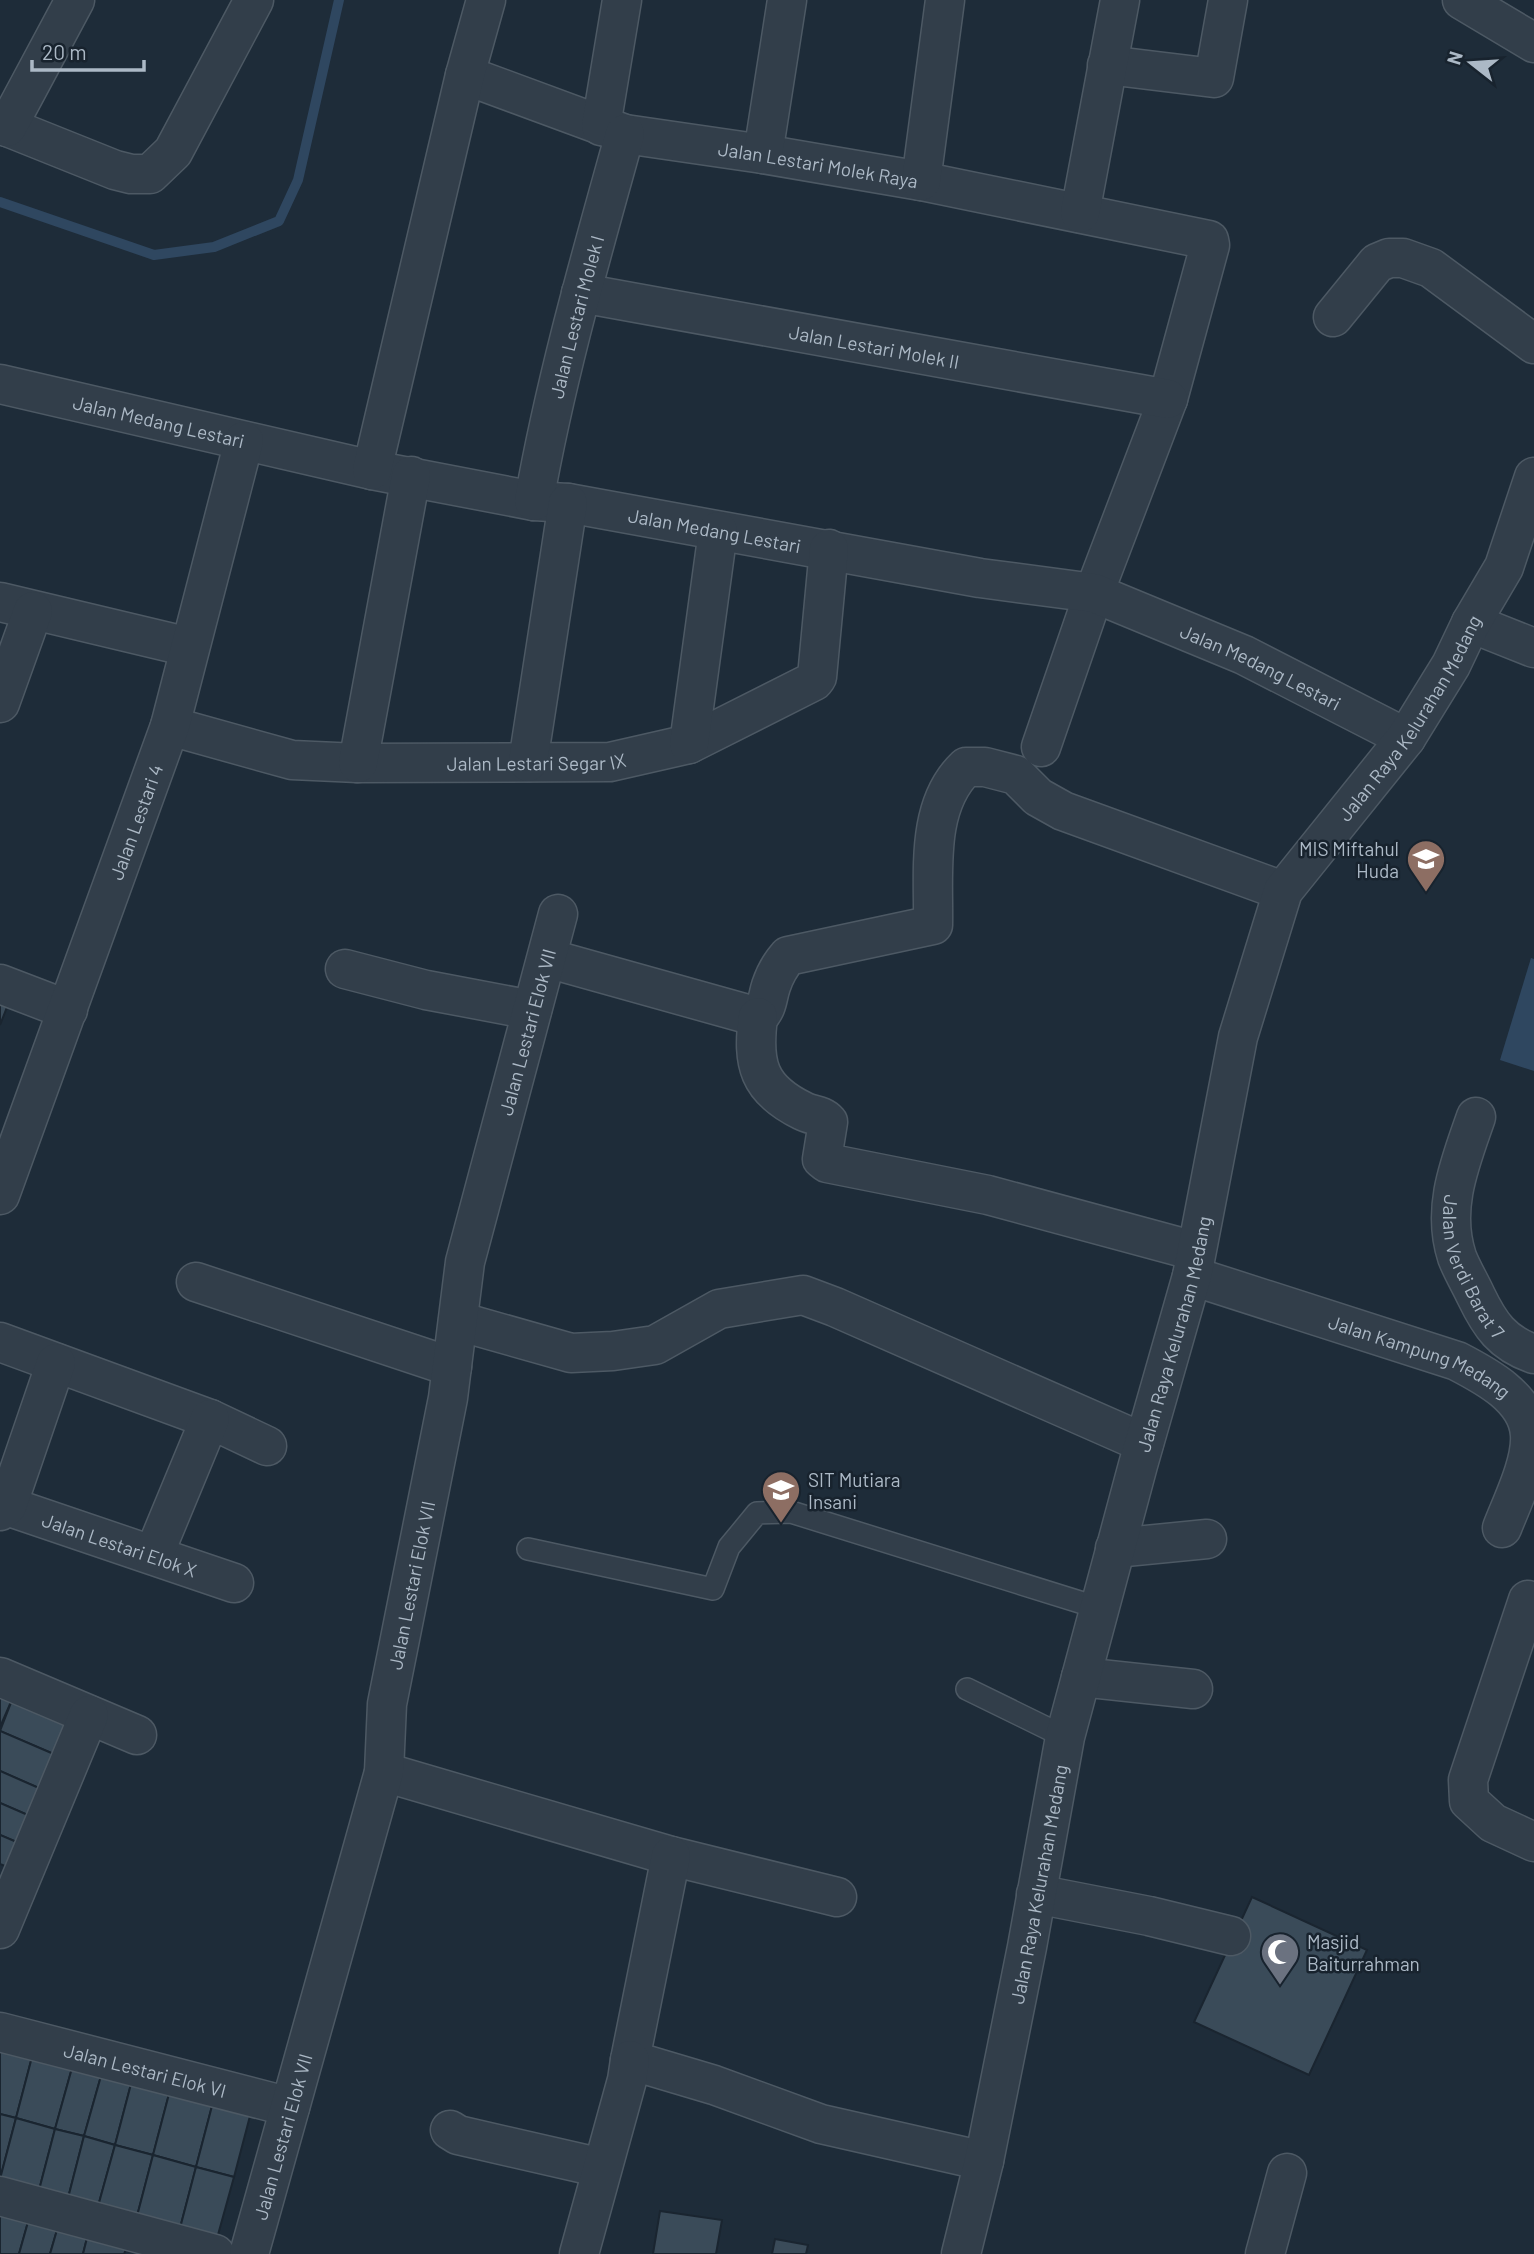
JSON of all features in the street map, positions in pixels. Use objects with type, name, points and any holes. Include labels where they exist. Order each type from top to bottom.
[{"type":"street","points":[[75,0],[3,125],[115,170],[150,174],[173,152],[254,0]]},
{"type":"street","points":[[372,470],[465,75],[486,0]]},
{"type":"street","name":"Jalan Lestari Molek I","points":[[527,762],[551,502],[581,293],[613,130],[622,0]]},
{"type":"street","points":[[763,154],[787,0]]},
{"type":"street","points":[[921,181],[945,0]]},
{"type":"street","points":[[1080,213],[1120,0]]},
{"type":"street","points":[[1107,65],[1214,78],[1228,0]]},
{"type":"street","points":[[1462,0],[1534,43]]},
{"type":"street","name":"Jalan Lestari Molek Raya","points":[[465,75],[613,130],[921,181],[1207,239],[1210,242],[1168,399],[1094,593],[1041,747]]},
{"type":"street","points":[[1333,317],[1377,263],[1388,258],[1404,258],[1431,268],[1534,344]]},
{"type":"street","name":"Jalan Lestari Molek II","points":[[581,293],[1168,399]]},
{"type":"street","name":"Jalan Medang Lestari","points":[[0,384],[372,470],[980,578],[1094,593],[1244,655],[1406,738]]},
{"type":"street","name":"Jalan Lestari 4","points":[[3,1180],[68,1010],[170,726],[244,441]]},
{"type":"street","points":[[358,763],[411,476]]},
{"type":"street","name":"Jalan Raya Kelurahan Medang","points":[[961,2254],[984,2161],[1065,1737],[1194,1263],[1238,1037],[1283,891],[1406,738],[1451,665],[1471,623],[1504,567],[1534,477]]},
{"type":"street","points":[[689,744],[719,531]]},
{"type":"street","name":"Jalan Lestari Segar IX","points":[[170,726],[292,760],[358,763],[610,762],[689,744],[814,681],[817,677],[829,550]]},
{"type":"street","points":[[0,703],[17,606],[190,647]]},
{"type":"street","points":[[1471,623],[1534,648]]},
{"type":"street","points":[[547,957],[758,1017],[765,1010],[780,965],[788,956],[933,925],[935,840],[944,797],[966,767],[985,767],[1016,775],[1038,797],[1063,811],[1283,891]]},
{"type":"street","name":"Jalan Lestari Elok VII","points":[[249,2254],[384,1772],[387,1704],[448,1398],[465,1262],[558,914]]},
{"type":"street","points":[[345,970],[426,990],[532,1010]]},
{"type":"street","points":[[0,984],[68,1010]]},
{"type":"street","name":"Jalan Kampung Medang","points":[[758,1017],[755,1046],[759,1069],[773,1093],[806,1113],[826,1119],[828,1124],[822,1159],[827,1163],[988,1195],[1194,1263],[1457,1361],[1482,1374],[1510,1395],[1525,1417],[1530,1434],[1521,1478],[1502,1528]]},
{"type":"street","name":"Jalan Verdi Barat 7","points":[[1476,1117],[1454,1182],[1450,1223],[1457,1258],[1483,1311],[1497,1332],[1516,1348],[1534,1354]]},
{"type":"street","points":[[196,1282],[452,1367]]},
{"type":"street","points":[[458,1321],[571,1353],[613,1351],[655,1345],[719,1309],[803,1295],[1144,1443]]},
{"type":"street","points":[[0,1342],[210,1419],[267,1446]]},
{"type":"street","points":[[4,1508],[56,1363]]},
{"type":"street","points":[[154,1555],[210,1419]]},
{"type":"street","name":"Jalan Lestari Elok X","points":[[4,1508],[234,1583]]},
{"type":"street","points":[[1115,1548],[1207,1539]]},
{"type":"street","points":[[1528,1600],[1468,1780],[1469,1801],[1493,1823],[1534,1842]]},
{"type":"street","points":[[0,1677],[137,1735]]},
{"type":"street","points":[[1081,1677],[1193,1689]]},
{"type":"street","points":[[0,1929],[89,1715]]},
{"type":"street","points":[[384,1772],[671,1856],[837,1897]]},
{"type":"street","points":[[579,2254],[627,2080],[671,1856]]},
{"type":"street","points":[[1036,1894],[1149,1916],[1231,1936]]},
{"type":"street","name":"Jalan Lestari Elok VI","points":[[0,2032],[290,2107]]},
{"type":"street","points":[[630,2060],[714,2085],[821,2124],[984,2161]]},
{"type":"street","points":[[450,2130],[458,2135],[602,2168]]},
{"type":"street","points":[[1265,2254],[1287,2173]]},
{"type":"street","points":[[0,2196],[215,2254]]},
{"type":"lane","points":[[528,1549],[712,1589],[729,1547],[757,1513],[791,1512],[1098,1608]]},
{"type":"lane","points":[[967,1689],[1065,1737]]},
{"type":"water","points":[[1531,958],[1534,959],[1534,1071],[1500,1060]]},
{"type":"building","points":[[0,992],[11,997],[0,1025]]},
{"type":"building","points":[[0,1689],[14,1695],[0,1727]]},
{"type":"building","points":[[14,1695],[78,1722],[63,1758],[0,1731]]},
{"type":"building","points":[[0,1731],[63,1758],[48,1792],[0,1771]]},
{"type":"building","points":[[0,1771],[48,1792],[37,1819],[0,1803]]},
{"type":"building","points":[[0,1803],[37,1819],[26,1846],[0,1835]]},
{"type":"building","points":[[0,1835],[26,1846],[15,1870],[0,1864]]},
{"type":"building","name":"Masjid Baiturrahman","points":[[1252,1897],[1367,1950],[1309,2075],[1194,2022]]},
{"type":"building","points":[[0,2049],[32,2057],[16,2118],[0,2114]]},
{"type":"building","points":[[32,2057],[72,2068],[55,2129],[16,2118]]},
{"type":"building","points":[[72,2068],[101,2076],[84,2136],[55,2129]]},
{"type":"building","points":[[101,2076],[131,2084],[115,2145],[84,2136]]},
{"type":"building","points":[[131,2084],[169,2094],[153,2155],[115,2145]]},
{"type":"building","points":[[169,2094],[212,2106],[196,2167],[153,2155]]},
{"type":"building","points":[[212,2106],[250,2116],[234,2177],[196,2167]]},
{"type":"building","points":[[0,2114],[16,2118],[0,2179]]},
{"type":"building","points":[[16,2118],[55,2129],[38,2194],[0,2179]]},
{"type":"building","points":[[55,2129],[84,2136],[67,2202],[38,2194]]},
{"type":"building","points":[[84,2136],[115,2145],[97,2210],[67,2202]]},
{"type":"building","points":[[115,2145],[153,2155],[136,2220],[97,2210]]},
{"type":"building","points":[[153,2155],[196,2167],[179,2232],[136,2220]]},
{"type":"building","points":[[196,2167],[234,2177],[216,2242],[179,2232]]},
{"type":"building","points":[[660,2211],[722,2220],[716,2254],[653,2254]]},
{"type":"building","points":[[0,2215],[28,2222],[19,2254],[0,2254]]},
{"type":"building","points":[[28,2222],[57,2230],[50,2254],[19,2254]]},
{"type":"building","points":[[57,2230],[87,2238],[83,2254],[50,2254]]},
{"type":"building","points":[[87,2238],[126,2249],[124,2254],[83,2254]]},
{"type":"building","points":[[775,2239],[808,2245],[806,2254],[772,2254]]},
{"type":"waterway","points":[[0,202],[154,255],[214,247],[279,221],[298,180],[339,0]]},
{"type":"place","name":"MIS Miftahul Huda","points":[[1426,893]]},
{"type":"place","name":"SIT Mutiara Insani","points":[[781,1524]]},
{"type":"place","name":"Masjid Baiturrahman","points":[[1280,1986]]}]
